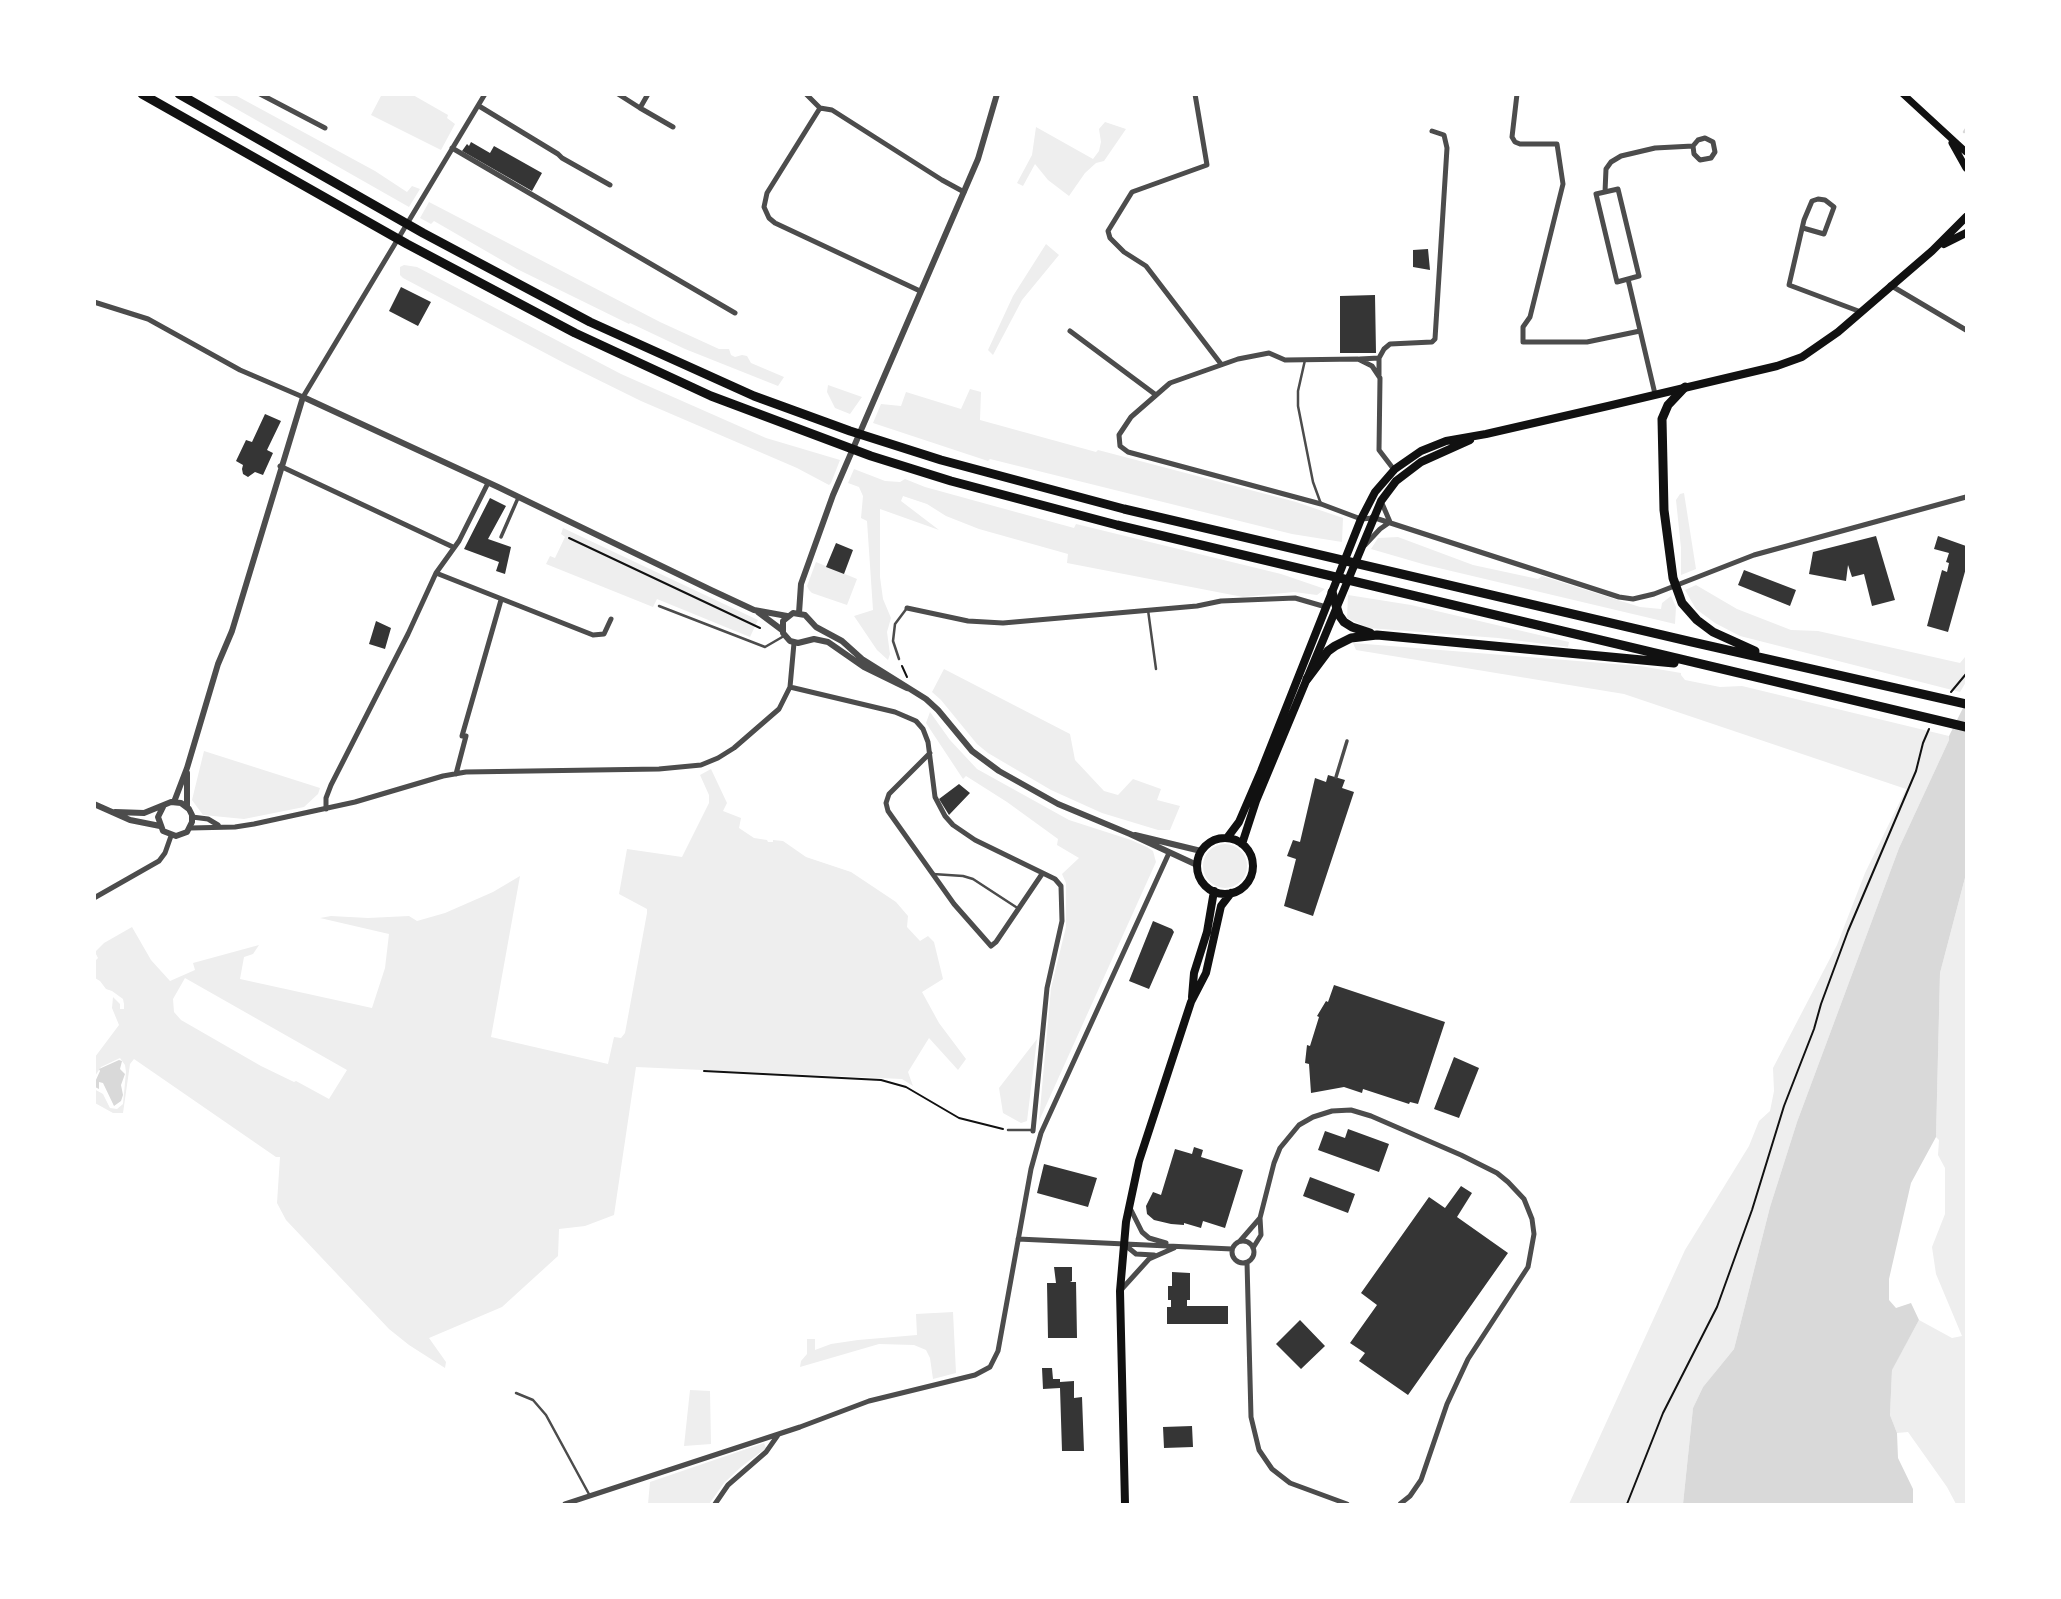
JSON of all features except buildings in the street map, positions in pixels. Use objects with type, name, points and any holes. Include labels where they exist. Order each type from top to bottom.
[{"type":"highway","points":[[142,94],[379,229],[518,304],[642,366],[751,412],[859,452],[951,481],[1106,522],[1966,727]]},
{"type":"highway","points":[[179,94],[539,296],[641,346],[754,396],[887,443],[1014,481],[1336,559],[1966,704]]},
{"type":"highway","points":[[1685,387],[1668,405],[1662,419],[1664,510],[1673,579],[1678,594],[1689,611],[1707,628],[1773,659]]},
{"type":"highway","points":[[1332,592],[1331,607],[1346,624],[1377,635]]},
{"type":"highway","points":[[1307,679],[1328,650],[1356,637],[1377,635],[1654,661],[1727,671]]},
{"type":"main road","points":[[1903,94],[1966,152]]},
{"type":"main road","points":[[1948,136],[1966,169]]},
{"type":"main road","points":[[1332,592],[1362,517],[1392,466],[1434,445],[1777,366],[1802,357],[1825,343],[1932,251],[1966,217]]},
{"type":"main road","points":[[1932,251],[1966,233]]},
{"type":"main road","points":[[1227,838],[1239,822],[1331,607],[1381,501],[1396,481],[1432,455],[1486,434]]},
{"type":"main road","points":[[1242,844],[1256,801],[1307,679],[1331,607]]},
{"type":"main road","points":[[1125,1504],[1120,1291],[1123,1243],[1139,1161],[1191,1002],[1206,973],[1221,906],[1230,893],[1244,886],[1252,871],[1251,856],[1242,844],[1227,838],[1211,842],[1201,851],[1197,865],[1202,881],[1214,891],[1230,893]]},
{"type":"main road","points":[[1191,1002],[1194,973],[1209,923],[1214,891]]},
{"type":"street","points":[[260,94],[325,128]]},
{"type":"street","points":[[174,802],[218,664],[232,631],[303,397],[485,94]]},
{"type":"street","points":[[618,94],[673,127]]},
{"type":"street","points":[[640,108],[648,94]]},
{"type":"street","points":[[806,94],[820,107],[832,110],[964,192]]},
{"type":"street","points":[[799,613],[801,584],[838,484],[964,192],[981,150],[997,94]]},
{"type":"street","points":[[1195,94],[1207,165],[1132,192],[1108,231],[1110,238],[1124,252],[1146,267],[1221,365]]},
{"type":"street","points":[[1517,94],[1512,138],[1521,144],[1557,144],[1563,184],[1530,317],[1523,327],[1523,342],[1587,342],[1640,331]]},
{"type":"street","points":[[478,106],[610,185]]},
{"type":"street","points":[[820,107],[767,193],[764,207],[769,218],[920,290]]},
{"type":"street","points":[[1396,481],[1392,466],[1382,457],[1379,447],[1379,358],[1390,344],[1432,342],[1435,339],[1447,148],[1444,135],[1432,131]]},
{"type":"street","points":[[1605,192],[1606,169],[1620,156],[1655,148],[1693,146],[1700,139],[1707,138],[1715,144],[1715,152],[1708,160],[1700,160],[1694,154],[1693,146]]},
{"type":"street","points":[[452,148],[735,313]]},
{"type":"street","points":[[1618,189],[1639,276],[1628,278],[1617,282],[1596,194],[1618,189]]},
{"type":"street","points":[[1803,228],[1824,234],[1834,207],[1825,200],[1815,199],[1804,220],[1789,285],[1861,312]]},
{"type":"street","points":[[1628,278],[1656,394]]},
{"type":"street","points":[[1890,285],[1966,330]]},
{"type":"street","points":[[94,302],[148,318],[240,370],[488,483],[754,610],[794,643]]},
{"type":"street","points":[[1070,331],[1156,395]]},
{"type":"street","points":[[1379,358],[1282,360],[1269,353],[1247,356],[1177,380],[1131,417],[1118,440],[1125,451],[1362,517],[1373,517],[1619,597],[1633,598],[1654,594],[1754,555],[1966,497]]},
{"type":"street","points":[[1358,359],[1372,366],[1380,378]]},
{"type":"street","points":[[280,466],[453,547]]},
{"type":"street","points":[[326,809],[327,793],[436,573],[464,531],[488,483]]},
{"type":"street","points":[[501,537],[518,498]]},
{"type":"street","points":[[1381,501],[1390,522]]},
{"type":"street","points":[[1358,552],[1376,532],[1390,522]]},
{"type":"street","points":[[436,573],[596,636],[605,632],[611,619]]},
{"type":"street","points":[[907,608],[988,623],[1021,622],[1221,601],[1290,598],[1331,607]]},
{"type":"street","points":[[456,774],[466,737],[462,736],[501,600]]},
{"type":"street","points":[[754,610],[787,616],[799,613],[807,617],[811,623],[842,641],[862,659],[933,704],[962,742],[984,760],[1059,804],[1197,865]]},
{"type":"street","points":[[783,633],[782,624],[787,616]]},
{"type":"street","points":[[806,640],[811,632],[811,623]]},
{"type":"street","points":[[794,643],[820,639],[832,643],[864,667],[907,688]]},
{"type":"street","points":[[94,804],[130,820],[160,827],[171,836],[181,835],[190,828],[218,825],[235,827],[326,809],[456,774],[701,765],[726,754],[773,715],[784,702],[790,687],[794,643]]},
{"type":"street","points":[[565,1504],[869,1401],[975,1375],[987,1370],[998,1351],[1037,1132],[1047,988],[1062,921],[1061,886],[1055,879],[986,846],[953,825],[935,797],[926,734],[920,725],[908,716],[790,687]]},
{"type":"street","points":[[1336,777],[1347,741]]},
{"type":"street","points":[[930,753],[892,790],[886,803],[890,815],[954,904],[992,946],[1042,874]]},
{"type":"street","points":[[187,768],[187,806],[192,817],[190,828]]},
{"type":"street","points":[[115,812],[144,813],[174,802],[187,806]]},
{"type":"street","points":[[160,827],[159,814],[163,807]]},
{"type":"street","points":[[192,817],[208,819],[218,825]]},
{"type":"street","points":[[1130,834],[1201,851]]},
{"type":"street","points":[[94,898],[159,861],[171,836]]},
{"type":"street","points":[[1037,1132],[1169,853]]},
{"type":"street","points":[[1347,1504],[1290,1483],[1272,1469],[1259,1450],[1251,1417],[1247,1262],[1253,1256],[1253,1248],[1261,1235],[1260,1218],[1274,1163],[1284,1141],[1294,1129],[1308,1120],[1336,1110],[1351,1110],[1371,1116],[1484,1166],[1508,1182],[1524,1199],[1532,1219],[1534,1234],[1528,1267],[1468,1359],[1447,1404],[1421,1480],[1410,1496],[1399,1504]]},
{"type":"street","points":[[1129,1205],[1142,1232],[1149,1238],[1172,1245]]},
{"type":"street","points":[[1018,1239],[1232,1249],[1260,1218]]},
{"type":"street","points":[[1240,1241],[1248,1242],[1253,1248]]},
{"type":"street","points":[[1123,1243],[1136,1254],[1155,1255]]},
{"type":"street","points":[[1120,1291],[1140,1266],[1155,1255],[1181,1246]]},
{"type":"street","points":[[1232,1249],[1235,1261],[1247,1262]]},
{"type":"street","points":[[715,1504],[728,1485],[766,1452],[778,1434]]},
{"type":"lane","points":[[1305,360],[1297,403],[1313,482],[1321,504]]},
{"type":"lane","points":[[659,606],[765,646],[783,633]]},
{"type":"lane","points":[[899,659],[893,641],[895,624],[907,608]]},
{"type":"lane","points":[[1148,610],[1156,669]]},
{"type":"lane","points":[[932,874],[973,879],[1019,909]]},
{"type":"lane","points":[[1008,1130],[1037,1132]]},
{"type":"lane","points":[[516,1393],[533,1400],[546,1415],[590,1496]]},
{"type":"path","points":[[569,538],[760,628]]},
{"type":"path","points":[[899,659],[909,680],[907,688]]},
{"type":"path","points":[[1947,699],[1966,674]]},
{"type":"path","points":[[1628,1504],[1663,1413],[1717,1307],[1752,1210],[1784,1106],[1848,931],[1912,782],[1923,743],[1934,720]]},
{"type":"path","points":[[704,1071],[881,1080],[906,1087],[959,1118],[1008,1130]]},
{"type":"shaded area","points":[[382,94],[413,95],[448,115],[447,118],[455,124],[441,150],[371,115]]},
{"type":"shaded area","points":[[212,95],[235,95],[375,171],[407,192],[412,186],[420,189],[409,207]]},
{"type":"shaded area","points":[[1105,122],[1126,129],[1104,161],[1096,163],[1085,173],[1069,196],[1048,180],[1035,164],[1023,186],[1017,183],[1032,155],[1036,127],[1093,159],[1101,142],[1099,129]]},
{"type":"shaded area","points":[[429,202],[660,322],[719,349],[729,349],[735,357],[747,356],[751,363],[784,377],[778,386],[685,349],[517,269],[434,221],[431,224],[420,218]]},
{"type":"shaded area","points":[[1046,244],[1059,255],[1022,300],[993,355],[988,350],[1013,296]]},
{"type":"shaded area","points":[[400,267],[417,267],[621,374],[766,438],[840,460],[831,483],[829,485],[797,468],[641,401],[566,364],[403,278],[400,275]]},
{"type":"shaded area","points":[[828,385],[862,397],[850,414],[835,408],[827,392]]},
{"type":"shaded area","points":[[970,389],[981,392],[980,420],[1296,502],[1343,518],[1342,542],[1292,534],[990,459],[988,461],[873,423],[881,404],[901,406],[906,392],[961,409]]},
{"type":"shaded area","points":[[854,469],[885,481],[900,482],[905,479],[925,487],[1074,528],[1076,524],[1281,574],[1325,589],[1317,595],[1294,592],[1243,597],[1067,563],[1068,554],[979,529],[946,516],[927,504],[903,496],[901,501],[939,530],[880,509],[880,577],[883,599],[891,618],[887,632],[890,654],[888,660],[877,650],[854,616],[873,610],[867,521],[861,518],[863,496],[859,487],[848,483]]},
{"type":"shaded area","points":[[1684,493],[1696,569],[1681,575],[1676,500]]},
{"type":"shaded area","points":[[563,528],[758,620],[750,637],[657,599],[653,607],[546,564],[550,556],[555,558],[565,537],[561,534]]},
{"type":"shaded area","points":[[1398,537],[1473,565],[1538,579],[1542,576],[1640,607],[1661,609],[1662,603],[1671,596],[1676,607],[1675,624],[1426,565],[1371,549],[1378,538]]},
{"type":"shaded area","points":[[816,562],[857,579],[847,605],[809,590],[807,586]]},
{"type":"shaded area","points":[[1696,585],[1737,609],[1791,630],[1818,631],[1960,663],[1965,657],[1966,682],[1960,692],[1740,636],[1696,609],[1685,590]]},
{"type":"shaded area","points":[[1348,595],[1411,605],[1569,642],[1568,647],[1498,638],[1368,628],[1347,618]]},
{"type":"shaded area","points":[[1353,643],[1640,666],[1681,673],[1685,680],[1720,687],[1742,686],[1949,736],[1899,848],[1797,1122],[1770,1207],[1734,1349],[1703,1387],[1693,1408],[1683,1504],[1569,1504],[1685,1250],[1749,1146],[1759,1121],[1770,1111],[1774,1091],[1773,1068],[1837,945],[1865,873],[1906,789],[1624,694],[1356,650]]},
{"type":"shaded area","points":[[944,669],[1070,734],[1075,760],[1104,791],[1118,795],[1133,779],[1161,789],[1157,800],[1180,806],[1170,830],[1158,830],[1102,813],[1051,790],[988,753],[932,692]]},
{"type":"shaded area","points":[[1966,702],[1966,874],[1940,973],[1936,1137],[1911,1183],[1889,1279],[1889,1300],[1896,1308],[1911,1303],[1919,1320],[1892,1370],[1890,1415],[1897,1433],[1898,1458],[1913,1489],[1913,1503],[1683,1504],[1693,1408],[1703,1387],[1734,1349],[1770,1207],[1797,1122],[1899,848]]},
{"type":"shaded area","points":[[930,712],[950,740],[977,769],[1069,820],[1147,847],[1153,851],[1156,862],[1039,1121],[1051,988],[1066,927],[1066,883],[1062,874],[1079,858],[1057,845],[1058,839],[1007,802],[966,776],[963,779],[926,723]]},
{"type":"shaded area","points":[[204,751],[320,788],[318,794],[304,807],[244,819],[203,815],[192,800]]},
{"type":"shaded area","points":[[711,769],[727,803],[723,811],[741,818],[739,828],[754,838],[768,842],[783,841],[806,857],[851,872],[896,902],[908,916],[907,927],[920,941],[928,936],[934,942],[943,979],[922,992],[939,1023],[966,1059],[958,1070],[929,1038],[908,1072],[913,1086],[902,1079],[636,1067],[614,1215],[585,1226],[559,1229],[558,1256],[502,1307],[429,1338],[446,1362],[445,1368],[389,1329],[286,1220],[277,1203],[280,1157],[276,1157],[134,1059],[130,1064],[123,1113],[113,1113],[95,1103],[94,1089],[103,1094],[110,1108],[117,1109],[123,1104],[126,1072],[120,1058],[101,1067],[95,1076],[95,1057],[119,1025],[112,1008],[113,997],[120,1004],[120,1009],[124,1009],[124,1004],[123,999],[106,989],[95,978],[95,961],[98,958],[95,952],[104,943],[132,927],[151,960],[170,981],[195,970],[193,963],[259,945],[253,954],[244,957],[240,979],[372,1008],[385,968],[389,934],[320,918],[409,916],[417,921],[445,913],[493,892],[520,876],[491,1037],[608,1064],[614,1037],[621,1038],[625,1033],[647,913],[647,909],[619,894],[627,849],[682,857],[709,803],[709,795],[700,775]],"holes":[[[185,978],[347,1070],[329,1099],[261,1066],[181,1020],[174,1012],[173,999]]]},
{"type":"shaded area","points":[[1225,844],[1240,851],[1247,866],[1240,881],[1225,888],[1210,881],[1203,866],[1210,851]]},
{"type":"shaded area","points":[[1966,874],[1966,1504],[1956,1504],[1908,1432],[1897,1433],[1890,1415],[1892,1369],[1919,1320],[1952,1338],[1962,1336],[1936,1274],[1932,1247],[1945,1214],[1945,1168],[1938,1155],[1939,1140],[1936,1137],[1940,973]]},
{"type":"shaded area","points":[[1037,1039],[1027,1121],[1021,1123],[1003,1113],[999,1088]]},
{"type":"shaded area","points":[[122,1061],[120,1069],[125,1074],[121,1085],[123,1095],[121,1101],[114,1106],[103,1083],[99,1082],[99,1089],[95,1087],[95,1082],[99,1069]]},
{"type":"shaded area","points":[[953,1312],[956,1373],[933,1379],[926,1350],[914,1345],[879,1344],[800,1367],[807,1354],[807,1339],[815,1339],[815,1350],[831,1344],[858,1340],[917,1335],[916,1314]]},
{"type":"shaded area","points":[[690,1390],[710,1391],[711,1444],[684,1446]]},
{"type":"shaded area","points":[[764,1443],[766,1448],[724,1483],[709,1504],[648,1504],[650,1482]]}]
